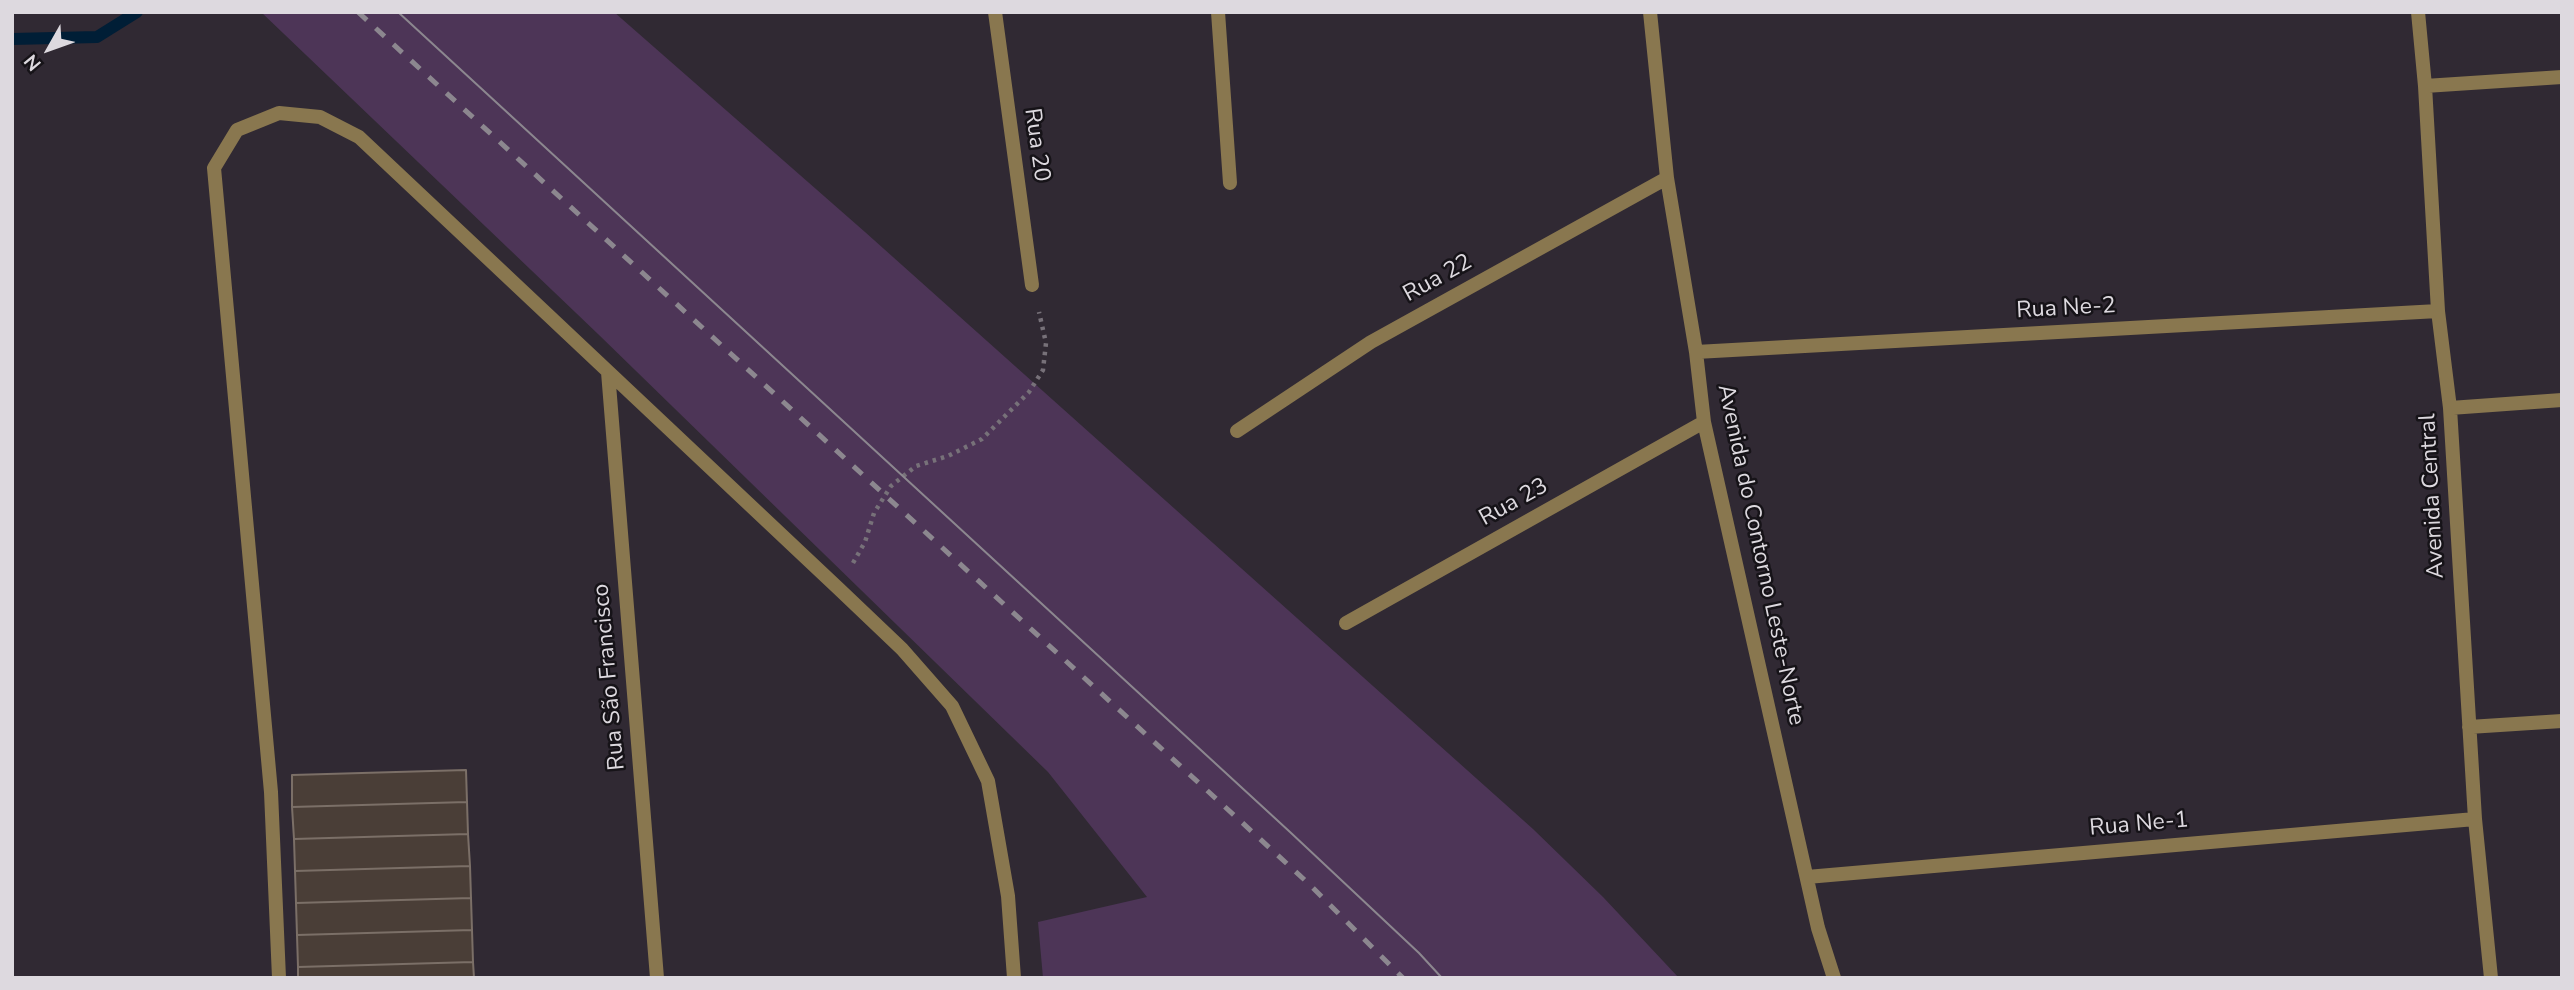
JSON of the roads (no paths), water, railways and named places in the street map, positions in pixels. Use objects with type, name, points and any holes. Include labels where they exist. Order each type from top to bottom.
[{"type":"street","name":"Rua 20","points":[[995,12],[1032,285]]},
{"type":"street","points":[[1218,12],[1230,183]]},
{"type":"street","name":"Avenida do Contorno Leste-Norte","points":[[1650,12],[1667,178],[1696,352],[1704,422],[1818,928],[1834,978]]},
{"type":"street","name":"Avenida Central","points":[[2418,12],[2438,311],[2450,408],[2474,819],[2491,978]]},
{"type":"street","points":[[2425,86],[2562,77]]},
{"type":"street","points":[[279,978],[271,792],[215,168],[237,130],[279,113],[320,117],[359,136],[902,649],[952,706],[988,781],[1008,896],[1014,978]]},
{"type":"street","name":"Rua 22","points":[[1237,431],[1371,342],[1667,178]]},
{"type":"street","name":"Rua Ne-2","points":[[1696,352],[2438,311]]},
{"type":"street","name":"Rua São Francisco","points":[[608,372],[657,978]]},
{"type":"street","points":[[2450,408],[2562,400]]},
{"type":"street","name":"Rua 23","points":[[1346,623],[1704,422]]},
{"type":"street","points":[[2469,727],[2562,721]]},
{"type":"street","name":"Rua Ne-1","points":[[1807,877],[2474,819]]},
{"type":"waterway","points":[[12,39],[97,37],[137,12]]},
{"type":"tram line","points":[[398,12],[1290,832],[1442,978]]},
{"type":"railway","points":[[358,12],[1308,883],[1403,978]]}]
